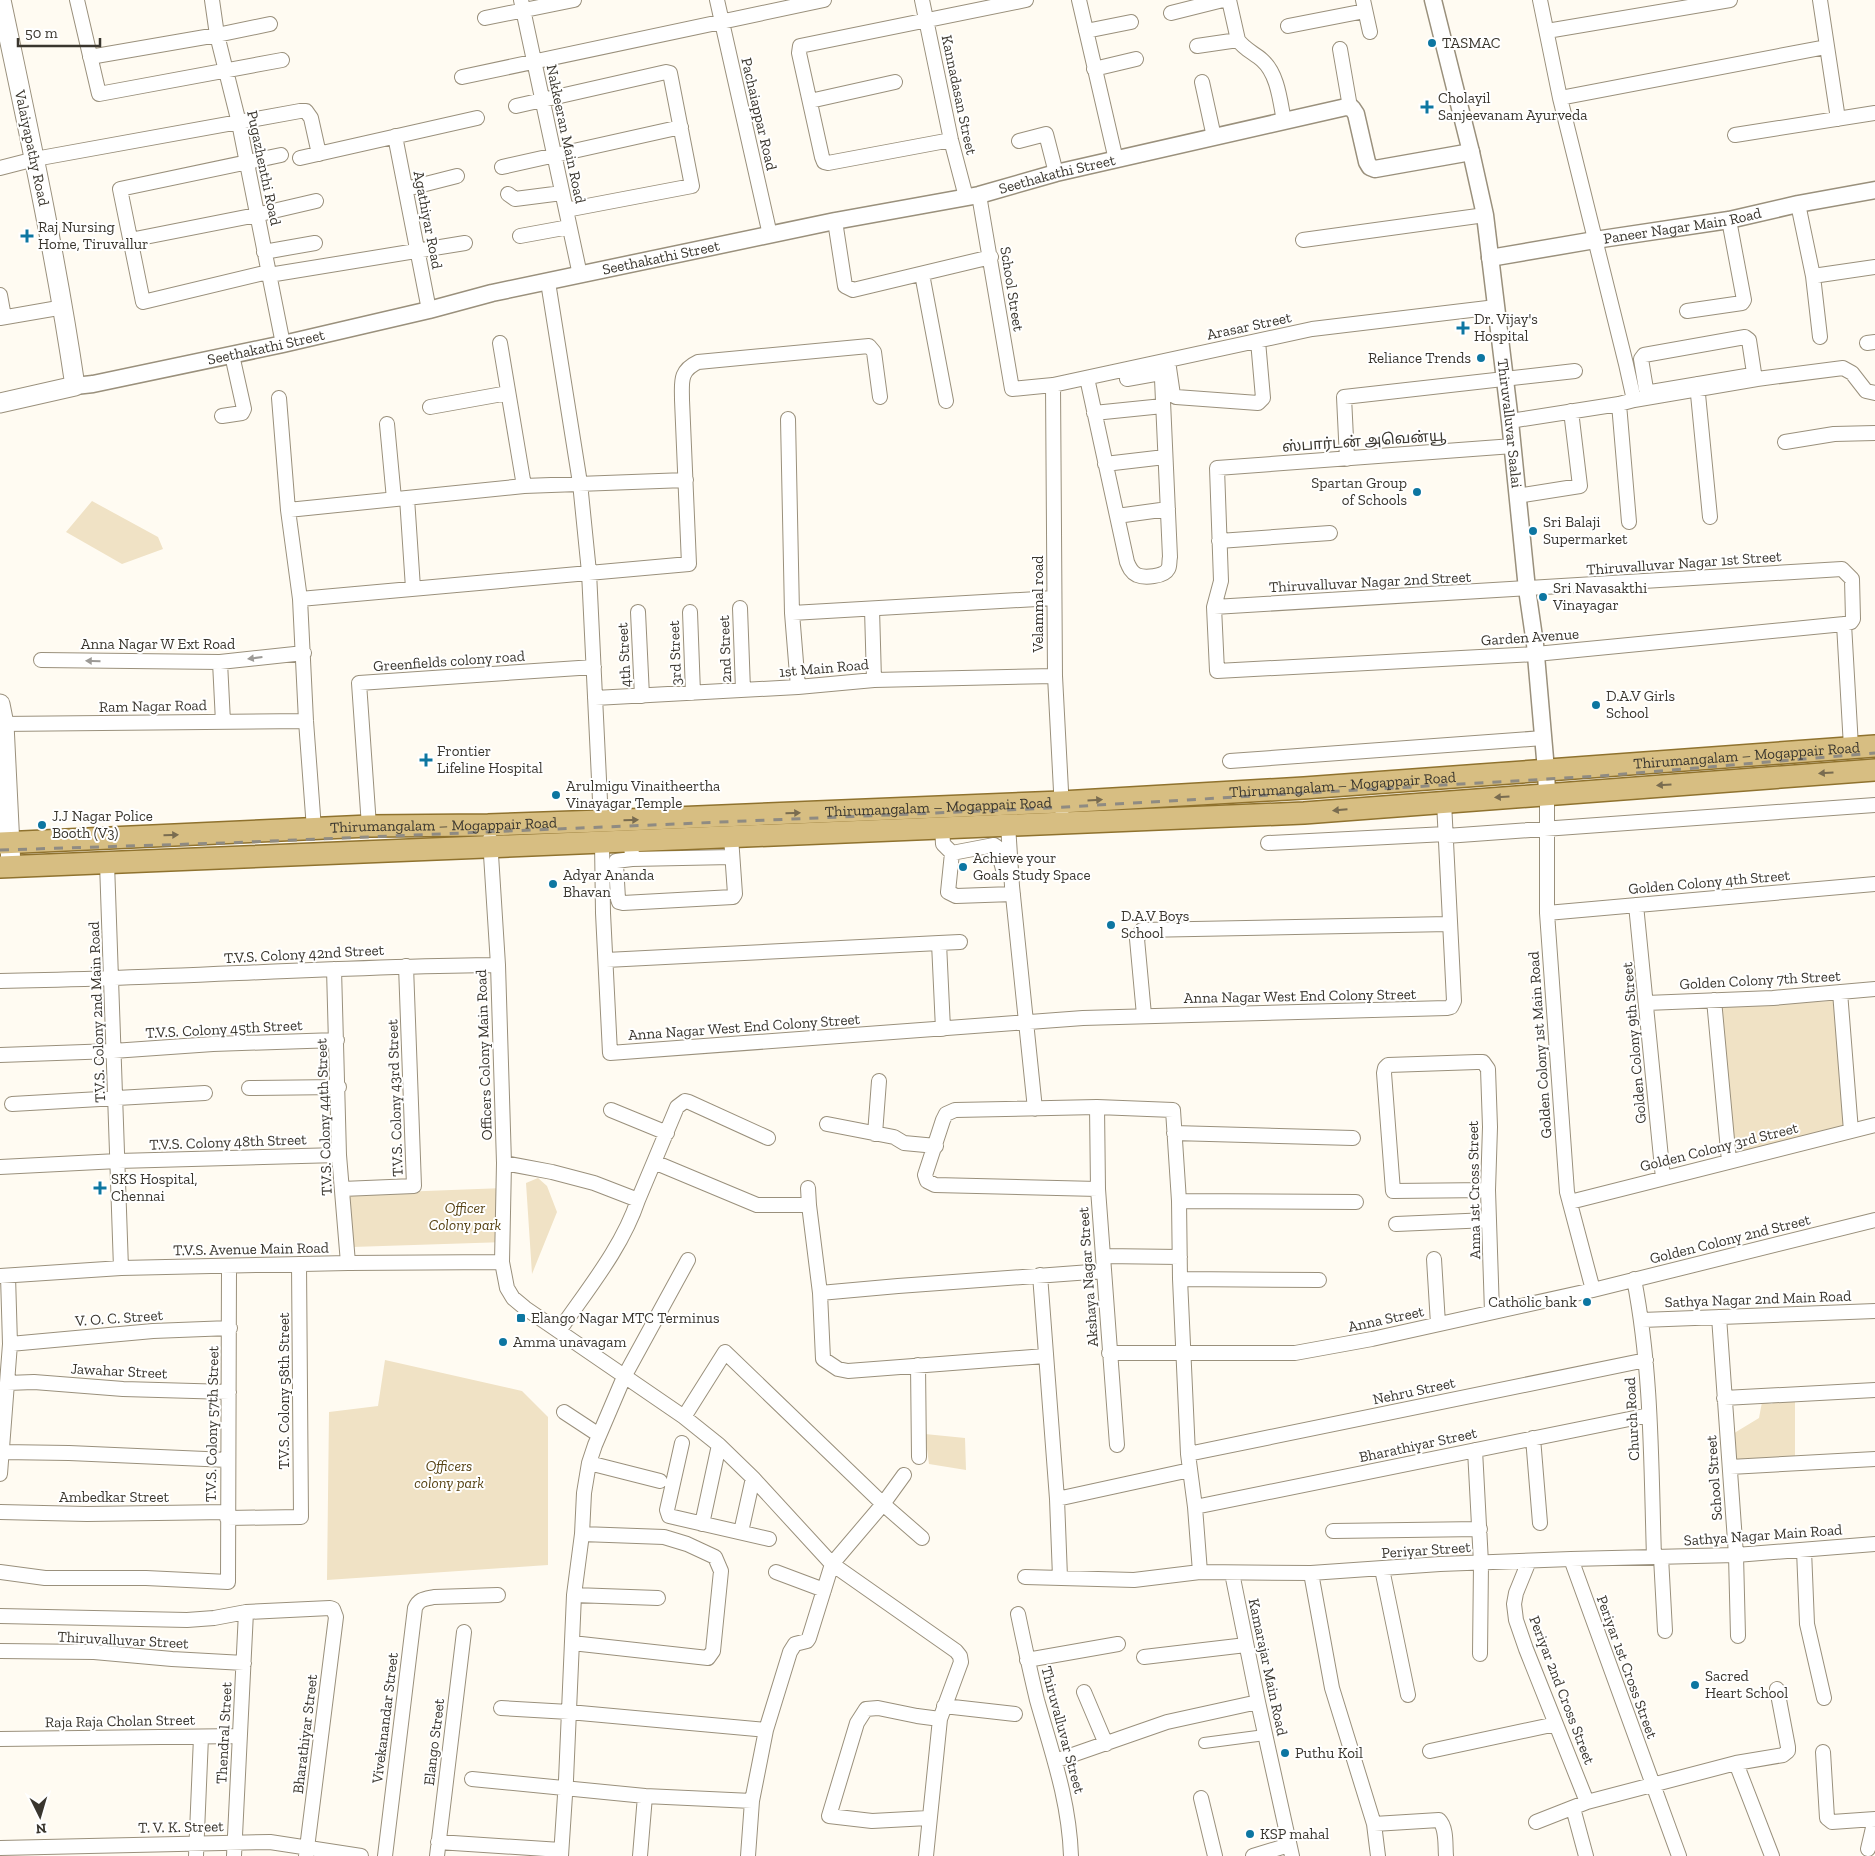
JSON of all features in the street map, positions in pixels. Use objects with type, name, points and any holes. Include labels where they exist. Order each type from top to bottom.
[{"type":"main road","name":"Valaiyapathy Road","points":[[1,4],[36,159],[64,307],[75,386]]},
{"type":"main road","points":[[0,403],[75,386]]},
{"type":"main road","points":[[0,704],[6,867]]},
{"type":"main road","name":"Thirumangalam – Mogappair Road","points":[[6,867],[491,846],[601,832],[1061,802],[1314,788],[1875,746]]},
{"type":"main road","name":"Thirumangalam – Mogappair Road","points":[[5,842],[369,826],[488,825],[601,832],[631,850],[731,847],[942,828],[1304,813],[1875,770]]},
{"type":"street","points":[[77,0],[99,94],[226,72],[282,60]]},
{"type":"street","name":"Pugazhenthi Road","points":[[212,0],[217,35],[238,123],[283,344]]},
{"type":"street","points":[[485,18],[522,5],[574,0]]},
{"type":"street","name":"Pachaiappar Road","points":[[717,0],[770,235]]},
{"type":"street","points":[[462,77],[824,0]]},
{"type":"street","name":"Kannadasan Street","points":[[922,0],[952,140],[972,196]]},
{"type":"street","points":[[952,140],[828,163],[824,162],[799,53],[800,46],[926,21],[1002,3],[1026,0]]},
{"type":"street","points":[[1079,0],[1116,160]]},
{"type":"street","points":[[1171,12],[1223,0]]},
{"type":"street","points":[[1230,0],[1238,40],[1241,45],[1262,60],[1270,69],[1274,78],[1284,121]]},
{"type":"street","name":"Thiruvalluvar Saalai","points":[[1433,0],[1485,215],[1536,654],[1547,794]]},
{"type":"street","points":[[1540,0],[1560,98],[1634,400]]},
{"type":"street","points":[[1547,31],[1730,0]]},
{"type":"street","points":[[1820,0],[1838,119]]},
{"type":"street","name":"Nakkeeran Main Road","points":[[522,5],[580,275]]},
{"type":"street","points":[[1288,26],[1364,6],[1370,32]]},
{"type":"street","points":[[1086,31],[1131,22]]},
{"type":"street","points":[[90,57],[270,24]]},
{"type":"street","points":[[1197,46],[1238,40]]},
{"type":"street","points":[[1560,98],[1826,47]]},
{"type":"street","points":[[1340,49],[1350,107],[1356,114],[1367,162],[1370,167],[1375,169],[1471,152]]},
{"type":"street","points":[[1094,69],[1136,59]]},
{"type":"street","points":[[516,106],[668,72],[670,74],[692,186],[566,210]]},
{"type":"street","points":[[810,101],[895,82]]},
{"type":"street","points":[[1202,82],[1214,137]]},
{"type":"street","name":"Seethakathi Street","points":[[75,386],[93,384],[283,344],[580,275],[835,221],[972,196],[1056,173],[1350,107]]},
{"type":"street","points":[[0,168],[36,159],[306,111],[311,118],[319,154]]},
{"type":"street","points":[[1735,136],[1875,113]]},
{"type":"street","points":[[300,158],[477,118]]},
{"type":"street","points":[[502,167],[680,127]]},
{"type":"street","points":[[1019,141],[1046,134],[1056,173]]},
{"type":"street","name":"Agathiyar Road","points":[[396,136],[429,310]]},
{"type":"street","points":[[281,155],[120,189],[143,302],[269,273],[465,243]]},
{"type":"street","points":[[406,189],[457,176]]},
{"type":"street","name":"Paneer Nagar Main Road","points":[[1490,258],[1729,220],[1798,204],[1875,190]]},
{"type":"street","points":[[508,194],[515,199],[562,193]]},
{"type":"street","name":"School Street","points":[[972,196],[991,257],[1012,389]]},
{"type":"street","points":[[130,240],[316,201]]},
{"type":"street","points":[[1798,204],[1813,276],[1820,337]]},
{"type":"street","points":[[1303,240],[1485,215]]},
{"type":"street","points":[[1687,311],[1742,303],[1744,296],[1729,220]]},
{"type":"street","points":[[835,221],[846,288],[853,290],[991,257]]},
{"type":"street","points":[[520,236],[569,227]]},
{"type":"street","points":[[264,252],[315,243]]},
{"type":"street","points":[[1813,276],[1875,267]]},
{"type":"street","points":[[922,274],[946,401]]},
{"type":"street","name":"Anna Nagar West End Colony Street","points":[[548,282],[580,483],[588,572],[594,667],[610,1053],[1083,1018],[1451,1007],[1454,1001],[1444,802]]},
{"type":"street","points":[[0,295],[2,317],[64,307]]},
{"type":"street","name":"Arasar Street","points":[[1012,389],[1087,382],[1168,361],[1312,329],[1496,307]]},
{"type":"street","points":[[1510,421],[1619,404],[1634,400],[1697,387],[1753,374],[1747,338],[1644,355],[1641,360],[1648,392],[1697,387],[1843,368],[1852,373],[1866,391],[1875,393]]},
{"type":"street","points":[[1168,361],[1173,395],[1176,397],[1258,403],[1263,398],[1258,341]]},
{"type":"street","points":[[500,343],[524,486]]},
{"type":"street","points":[[300,599],[689,564],[682,400],[682,376],[686,369],[698,362],[869,346],[874,352],[880,397]]},
{"type":"street","points":[[222,416],[242,413],[244,409],[232,355]]},
{"type":"street","points":[[1347,459],[1344,396],[1575,372]]},
{"type":"street","points":[[1628,374],[1643,372]]},
{"type":"street","points":[[1160,375],[1162,379],[1163,406],[1169,569],[1164,573],[1147,576],[1137,575],[1130,570],[1127,562],[1087,382],[1160,375]]},
{"type":"street","name":"Velammal road","points":[[1053,386],[1055,676],[1061,802],[1065,823]]},
{"type":"street","points":[[1697,387],[1710,517]]},
{"type":"street","points":[[430,407],[508,393]]},
{"type":"street","points":[[279,398],[288,510],[300,599],[314,829]]},
{"type":"street","points":[[1619,404],[1629,522]]},
{"type":"street","points":[[1094,413],[1163,406]]},
{"type":"street","points":[[1517,496],[1580,486],[1571,411]]},
{"type":"street","points":[[788,419],[792,613],[798,687]]},
{"type":"street","points":[[387,424],[401,499],[413,588]]},
{"type":"street","points":[[1785,442],[1834,434],[1875,432]]},
{"type":"street","name":"ஸ்பார்டன் அவென்யூ","points":[[1219,541],[1217,468],[1512,446]]},
{"type":"street","points":[[1105,464],[1165,457]]},
{"type":"street","points":[[288,510],[524,486],[686,480]]},
{"type":"street","points":[[1117,516],[1168,510]]},
{"type":"street","points":[[1214,608],[1221,581],[1219,541],[1330,533]]},
{"type":"street","name":"Thiruvalluvar Nagar 1st Street","points":[[1527,589],[1842,568],[1852,579],[1854,613],[1851,622],[1844,624]]},
{"type":"street","name":"Thiruvalluvar Nagar 2nd Street","points":[[1214,608],[1527,589]]},
{"type":"street","points":[[792,613],[872,610],[1054,598]]},
{"type":"street","name":"2nd Street","points":[[740,608],[743,690]]},
{"type":"street","name":"Garden Avenue","points":[[1214,608],[1217,670],[1536,654],[1844,624]]},
{"type":"street","points":[[872,610],[874,680]]},
{"type":"street","name":"4th Street","points":[[638,612],[642,696]]},
{"type":"street","name":"3rd Street","points":[[690,612],[693,693]]},
{"type":"street","points":[[1844,624],[1852,748]]},
{"type":"street","name":"Anna Nagar W Ext Road","points":[[41,660],[220,662],[304,652]]},
{"type":"street","points":[[220,662],[222,722]]},
{"type":"street","name":"Greenfields colony road","points":[[369,826],[359,683],[594,667]]},
{"type":"street","name":"1st Main Road","points":[[595,698],[798,687],[874,680],[1055,676]]},
{"type":"street","name":"Ram Nagar Road","points":[[2,724],[306,721]]},
{"type":"street","points":[[1230,761],[1543,738]]},
{"type":"street","name":"Golden Colony 1st Main Road","points":[[1547,794],[1547,913],[1567,1192],[1593,1290]]},
{"type":"street","points":[[1268,843],[1446,835],[1875,805]]},
{"type":"street","name":"Officers Colony Main Road","points":[[488,825],[498,965],[504,1163],[502,1262],[507,1288],[513,1298],[684,1417],[719,1445],[753,1478],[832,1564],[956,1650],[961,1662],[942,1713]]},
{"type":"street","points":[[1008,825],[1011,894],[1035,1108]]},
{"type":"street","points":[[942,828],[943,844],[952,852]]},
{"type":"street","points":[[952,852],[994,845],[998,846],[1011,894]]},
{"type":"street","points":[[631,850],[616,861],[618,899],[619,902],[623,903],[733,897],[735,894],[731,847]]},
{"type":"street","points":[[952,852],[948,892],[951,895],[1011,894]]},
{"type":"street","name":"T.V.S. Colony 2nd Main Road","points":[[107,862],[121,1268]]},
{"type":"street","name":"Golden Colony 4th Street","points":[[1547,913],[1875,884]]},
{"type":"street","name":"Golden Colony 9th Street","points":[[1636,905],[1663,1178]]},
{"type":"street","points":[[1144,1015],[1137,939],[1142,930],[1449,924]]},
{"type":"street","points":[[606,960],[960,942]]},
{"type":"street","points":[[939,943],[943,1029]]},
{"type":"street","name":"T.V.S. Colony 42nd Street","points":[[0,981],[112,980],[406,966],[498,965]]},
{"type":"street","name":"T.V.S. Colony 43rd Street","points":[[342,1189],[414,1186],[406,966]]},
{"type":"street","name":"T.V.S. Colony 44th Street","points":[[334,969],[339,1155],[348,1263]]},
{"type":"street","name":"Golden Colony 7th Street","points":[[1646,1003],[1773,998],[1875,989]]},
{"type":"street","points":[[1840,992],[1851,1131]]},
{"type":"street","points":[[1714,1000],[1729,1161]]},
{"type":"street","name":"T.V.S. Colony 45th Street","points":[[0,1055],[113,1051],[213,1044],[337,1040]]},
{"type":"street","name":"Anna 1st Cross Street","points":[[1488,1190],[1393,1191],[1385,1068],[1392,1064],[1478,1062],[1483,1062],[1488,1068],[1490,1127],[1488,1190],[1492,1312]]},
{"type":"street","points":[[875,1134],[879,1081]]},
{"type":"street","points":[[249,1088],[338,1087]]},
{"type":"street","points":[[12,1104],[205,1093]]},
{"type":"street","points":[[559,1331],[616,1247],[633,1215],[677,1107],[685,1102],[689,1102],[768,1138]]},
{"type":"street","points":[[1098,1188],[935,1185],[927,1180],[925,1175],[943,1120],[946,1114],[955,1110],[1096,1107],[1172,1110],[1179,1201],[1180,1279],[1188,1454],[1195,1507],[1200,1572]]},
{"type":"street","name":"Akshaya Nagar Street","points":[[1096,1107],[1098,1188],[1117,1445]]},
{"type":"street","points":[[610,1110],[667,1133]]},
{"type":"street","points":[[827,1124],[894,1137],[904,1143],[936,1146]]},
{"type":"street","name":"Golden Colony 3rd Street","points":[[1570,1202],[1875,1125]]},
{"type":"street","points":[[1174,1133],[1353,1138]]},
{"type":"street","name":"T.V.S. Colony 48th Street","points":[[0,1167],[118,1161],[339,1155]]},
{"type":"street","points":[[654,1162],[757,1205],[809,1205]]},
{"type":"street","points":[[504,1163],[552,1172],[594,1183],[638,1200]]},
{"type":"street","points":[[808,1188],[820,1293],[823,1359],[831,1366],[848,1371],[1045,1356]]},
{"type":"street","points":[[1179,1201],[1356,1202]]},
{"type":"street","points":[[1396,1224],[1489,1220]]},
{"type":"street","name":"Golden Colony 2nd Street","points":[[1593,1290],[1875,1220]]},
{"type":"street","points":[[1103,1256],[1180,1257]]},
{"type":"street","points":[[1434,1259],[1438,1324]]},
{"type":"street","points":[[438,1849],[561,1853],[566,1788],[574,1595],[582,1534],[584,1493],[590,1463],[599,1435],[624,1377],[688,1260]]},
{"type":"street","name":"T.V.S. Avenue Main Road","points":[[4,1276],[121,1268],[502,1262]]},
{"type":"street","name":"T.V.S. Colony 58th Street","points":[[299,1264],[301,1517]]},
{"type":"street","name":"T.V.S. Colony 57th Street","points":[[0,1572],[45,1578],[146,1578],[228,1582],[229,1267]]},
{"type":"street","points":[[820,1293],[1104,1271]]},
{"type":"street","points":[[1040,1275],[1057,1498],[1060,1577]]},
{"type":"street","points":[[0,1474],[10,1344],[4,1276]]},
{"type":"street","points":[[1180,1279],[1319,1280]]},
{"type":"street","name":"Church Road","points":[[1634,1279],[1642,1320],[1646,1360],[1657,1557],[1665,1631]]},
{"type":"street","name":"Anna Street","points":[[1109,1353],[1295,1353],[1372,1339],[1593,1290]]},
{"type":"street","name":"Sathya Nagar 2nd Main Road","points":[[1642,1320],[1875,1311]]},
{"type":"street","name":"School Street","points":[[1719,1317],[1736,1555],[1738,1636]]},
{"type":"street","name":"V. O. C. Street","points":[[10,1344],[153,1331],[230,1328]]},
{"type":"street","points":[[684,1417],[725,1352],[882,1504],[922,1538]]},
{"type":"street","name":"Nehru Street","points":[[1188,1454],[1646,1360]]},
{"type":"street","points":[[918,1365],[919,1457]]},
{"type":"street","name":"Jawahar Street","points":[[7,1383],[34,1382],[123,1389],[229,1392]]},
{"type":"street","points":[[1724,1398],[1875,1390]]},
{"type":"street","points":[[564,1412],[599,1435]]},
{"type":"street","name":"Bharathiyar Street","points":[[1195,1507],[1649,1415]]},
{"type":"street","points":[[1533,1438],[1540,1523]]},
{"type":"street","points":[[682,1443],[667,1514],[672,1517],[769,1539]]},
{"type":"street","points":[[702,1524],[719,1445]]},
{"type":"street","points":[[1475,1450],[1481,1563],[1480,1654]]},
{"type":"street","points":[[2,1452],[228,1460]]},
{"type":"street","points":[[1730,1467],[1875,1459]]},
{"type":"street","points":[[590,1463],[660,1481]]},
{"type":"street","points":[[1057,1498],[1190,1470]]},
{"type":"street","points":[[748,1856],[752,1801],[766,1730],[790,1652],[795,1644],[807,1642],[809,1638],[832,1564],[904,1475]]},
{"type":"street","points":[[741,1532],[753,1478]]},
{"type":"street","name":"Ambedkar Street","points":[[0,1512],[301,1517]]},
{"type":"street","points":[[1333,1531],[1480,1528]]},
{"type":"street","points":[[572,1644],[702,1659],[708,1658],[713,1651],[721,1571],[715,1557],[688,1544],[664,1537],[582,1534]]},
{"type":"street","name":"Sathya Nagar Main Road","points":[[1657,1557],[1736,1555],[1875,1544]]},
{"type":"street","points":[[1804,1550],[1807,1624],[1824,1698]]},
{"type":"street","name":"Periyar Street","points":[[1025,1577],[1134,1580],[1200,1572],[1311,1573],[1481,1563],[1657,1557]]},
{"type":"street","name":"Periyar 1st Cross Street","points":[[1571,1559],[1679,1856]]},
{"type":"street","name":"Periyar 2nd Cross Street","points":[[1529,1561],[1516,1593],[1514,1604],[1516,1620],[1587,1802]]},
{"type":"street","points":[[1382,1569],[1408,1695]]},
{"type":"street","points":[[776,1572],[824,1590]]},
{"type":"street","name":"Kamarajar Main Road","points":[[1232,1573],[1291,1850]]},
{"type":"street","points":[[1311,1573],[1332,1688],[1374,1824],[1378,1856]]},
{"type":"street","name":"Vivekanandar Street","points":[[385,1856],[415,1608],[418,1602],[434,1597],[498,1595]]},
{"type":"street","points":[[574,1595],[658,1598]]},
{"type":"street","name":"Bharathiyar Street","points":[[246,1612],[330,1608],[336,1617],[306,1852]]},
{"type":"street","points":[[0,1616],[187,1620],[214,1618],[246,1612]]},
{"type":"street","name":"Thendral Street","points":[[234,1849],[246,1612]]},
{"type":"street","name":"Thiruvalluvar Street","points":[[1018,1614],[1027,1660],[1067,1808],[1071,1856]]},
{"type":"street","name":"Elango Street","points":[[438,1849],[464,1632]]},
{"type":"street","points":[[1027,1660],[1118,1644]]},
{"type":"street","points":[[1144,1657],[1246,1645]]},
{"type":"street","name":"Thiruvalluvar Street","points":[[0,1651],[94,1652],[172,1659],[244,1662]]},
{"type":"street","points":[[1536,1822],[1587,1802],[1736,1763],[1783,1755],[1788,1751],[1777,1689]]},
{"type":"street","points":[[1084,1692],[1106,1744]]},
{"type":"street","points":[[1055,1760],[1167,1722],[1258,1702]]},
{"type":"street","points":[[501,1708],[569,1712],[766,1730]]},
{"type":"street","points":[[928,1818],[872,1821],[829,1816],[857,1723],[866,1709],[878,1708],[917,1716],[942,1713],[1016,1714]]},
{"type":"street","points":[[926,1856],[928,1818],[942,1713]]},
{"type":"street","points":[[1430,1751],[1556,1724]]},
{"type":"street","points":[[1204,1743],[1265,1735]]},
{"type":"street","name":"Raja Raja Cholan Street","points":[[0,1739],[240,1736]]},
{"type":"street","points":[[196,1850],[201,1737]]},
{"type":"street","points":[[1823,1752],[1827,1818],[1832,1822],[1875,1818],[1868,1849]]},
{"type":"street","points":[[1736,1763],[1772,1856]]},
{"type":"street","points":[[472,1779],[645,1796],[752,1801]]},
{"type":"street","points":[[640,1856],[645,1796]]},
{"type":"street","points":[[1201,1798],[1214,1856]]},
{"type":"street","points":[[1573,1808],[1586,1856]]},
{"type":"street","points":[[1374,1824],[1438,1820],[1442,1824],[1444,1831],[1446,1856]]},
{"type":"street","name":"T. V. K. Street","points":[[0,1848],[54,1851],[196,1850],[234,1849],[270,1842],[306,1852],[361,1856]]},
{"type":"street","points":[[1253,1856],[1291,1850]]},
{"type":"green space","points":[[92,501],[158,537],[163,549],[122,564],[66,532]]},
{"type":"green space","points":[[1847,1000],[1848,1126],[1731,1154],[1717,1007]]},
{"type":"green space","points":[[538,1178],[547,1186],[557,1212],[532,1274],[526,1183]]},
{"type":"green space","name":"Officer Colony park","points":[[504,1188],[506,1242],[352,1247],[347,1194]]},
{"type":"green space","name":"Officers colony park","points":[[385,1360],[522,1391],[548,1417],[548,1565],[327,1580],[329,1412],[378,1406]]},
{"type":"green space","points":[[1795,1398],[1795,1458],[1733,1461],[1731,1435],[1759,1418],[1762,1402],[1772,1404],[1776,1399]]},
{"type":"green space","points":[[925,1434],[965,1438],[966,1470],[929,1464]]},
{"type":"railway","points":[[0,850],[225,843],[1030,809],[1600,776],[1875,753]]},
{"type":"place","name":"TASMAC","points":[[1432,43]]},
{"type":"place","name":"Cholayil Sanjeevanam Ayurveda","points":[[1427,107]]},
{"type":"place","name":"Raj Nursing Home, Tiruvallur","points":[[27,236]]},
{"type":"place","name":"Dr. Vijay's Hospital","points":[[1463,328]]},
{"type":"place","name":"Reliance Trends","points":[[1481,358]]},
{"type":"place","name":"Spartan Group of Schools","points":[[1417,492]]},
{"type":"place","name":"Sri Balaji Supermarket","points":[[1533,531]]},
{"type":"place","name":"Sri Navasakthi Vinayagar","points":[[1543,597]]},
{"type":"place","name":"D.A.V Girls School","points":[[1596,705]]},
{"type":"place","name":"Frontier Lifeline Hospital","points":[[426,760]]},
{"type":"place","name":"Arulmigu Vinaitheertha Vinayagar Temple","points":[[556,795]]},
{"type":"place","name":"J.J Nagar Police Booth (V3)","points":[[42,825]]},
{"type":"place","name":"Achieve your Goals Study Space","points":[[963,867]]},
{"type":"place","name":"Adyar Ananda Bhavan","points":[[553,884]]},
{"type":"place","name":"D.A.V Boys School","points":[[1111,925]]},
{"type":"place","name":"SKS Hospital, Chennai","points":[[100,1188]]},
{"type":"place","name":"Catholic bank","points":[[1587,1302]]},
{"type":"place","name":"Elango Nagar MTC Terminus","points":[[521,1318]]},
{"type":"place","name":"Amma unavagam","points":[[503,1342]]},
{"type":"place","name":"Sacred Heart School","points":[[1695,1685]]},
{"type":"place","name":"Puthu Koil","points":[[1285,1753]]},
{"type":"place","name":"KSP mahal","points":[[1250,1834]]}]
